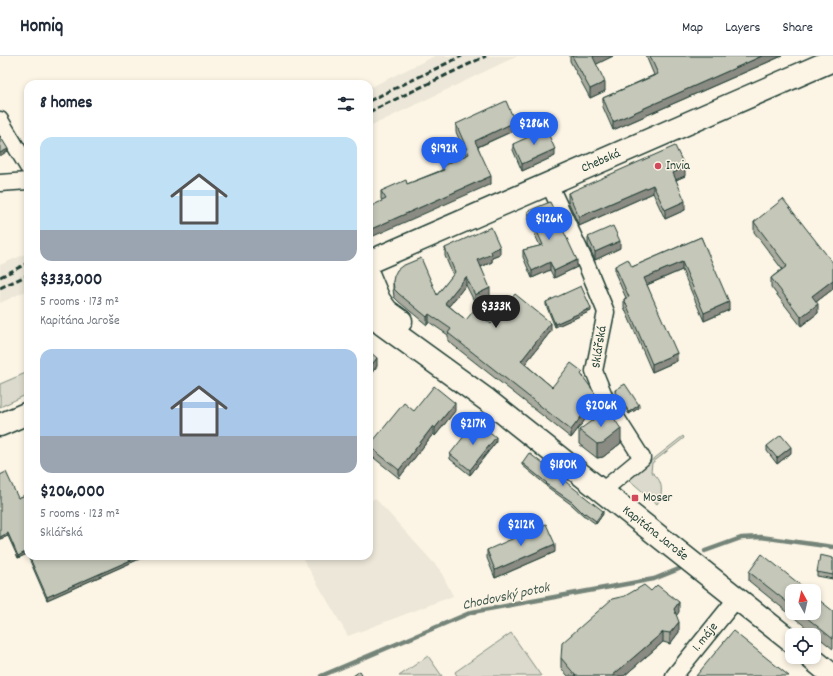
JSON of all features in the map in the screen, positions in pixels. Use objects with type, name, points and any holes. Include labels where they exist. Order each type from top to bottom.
[{"type":"street","name":"Chebská","points":[[373,260],[833,60]]},
{"type":"street","points":[[0,120],[24,160]]},
{"type":"street","points":[[0,183],[24,181]]},
{"type":"street","name":"Sklářská","points":[[549,184],[588,266],[606,312],[594,371],[607,403],[642,458],[602,491]]},
{"type":"street","name":"Kapitána Jaroše","points":[[373,286],[379,300],[387,311],[450,358],[481,385],[518,425]]},
{"type":"street","name":"Kapitána Jaroše","points":[[373,316],[382,324],[487,400],[785,636]]},
{"type":"street","points":[[0,426],[24,415]]},
{"type":"street","name":"1. máje","points":[[674,676],[737,598]]},
{"type":"street","points":[[818,664],[833,676]]},
{"type":"shaded area","points":[[435,56],[517,56],[373,125],[373,86]]},
{"type":"shaded area","points":[[24,255],[24,292],[0,303],[0,265]]},
{"type":"shaded area","points":[[24,374],[24,396],[0,407],[0,384]]},
{"type":"shaded area","points":[[683,436],[684,438],[652,463],[651,472],[658,478],[661,486],[661,495],[657,504],[627,478]]},
{"type":"shaded area","points":[[375,498],[440,570],[453,596],[348,636],[304,560],[373,560],[373,499]]},
{"type":"shaded area","points":[[511,633],[541,676],[457,676],[455,672]]},
{"type":"shaded area","points":[[428,656],[442,676],[399,676]]},
{"type":"building","points":[[572,56],[594,56],[593,57],[605,82],[590,89]]},
{"type":"building","points":[[650,56],[762,56],[613,122],[603,98],[658,74]]},
{"type":"building","points":[[506,101],[515,122],[475,141],[491,176],[373,228],[373,205],[386,199],[381,191],[406,180],[407,184],[444,170],[442,166],[469,154],[456,124]]},
{"type":"building","points":[[546,129],[555,149],[522,164],[513,144]]},
{"type":"building","points":[[0,136],[8,149],[0,153]]},
{"type":"building","points":[[675,146],[685,167],[673,173],[685,201],[665,210],[653,185],[579,217],[568,193]]},
{"type":"building","points":[[783,199],[833,263],[833,280],[812,296],[818,304],[801,317],[771,278],[787,266],[754,222]]},
{"type":"building","points":[[550,202],[577,260],[554,271],[550,262],[532,271],[523,250],[543,245],[528,211]]},
{"type":"building","points":[[613,226],[620,241],[595,252],[588,237]]},
{"type":"building","points":[[491,227],[500,247],[491,251],[492,254],[478,260],[490,288],[475,295],[466,277],[445,303],[466,320],[474,310],[491,324],[515,294],[551,323],[521,361],[552,387],[571,363],[583,372],[581,374],[597,396],[571,430],[448,333],[451,329],[429,314],[427,317],[394,289],[393,281],[397,270],[402,266],[421,258],[437,295],[455,272],[445,248]]},
{"type":"building","points":[[701,237],[729,302],[704,313],[682,262],[644,278],[677,353],[652,364],[624,299],[629,297],[615,266],[628,259],[632,267]]},
{"type":"building","points":[[581,286],[591,308],[555,324],[546,302]]},
{"type":"building","points":[[373,354],[377,358],[373,363]]},
{"type":"building","points":[[625,384],[639,405],[629,412],[615,390]]},
{"type":"building","points":[[434,386],[455,403],[435,428],[433,426],[399,470],[373,449],[373,441],[404,403],[414,411]]},
{"type":"building","points":[[608,409],[621,429],[603,443],[597,444],[579,430]]},
{"type":"building","points":[[476,421],[496,437],[470,470],[450,454]]},
{"type":"building","points":[[781,435],[791,447],[777,458],[767,446]]},
{"type":"building","points":[[529,453],[603,511],[596,521],[585,513],[584,514],[572,502],[546,484],[547,483],[522,463]]},
{"type":"building","points":[[6,472],[18,498],[24,496],[24,553],[18,556],[8,533],[0,537],[0,475]]},
{"type":"building","points":[[546,524],[555,544],[495,570],[487,550]]},
{"type":"building","points":[[762,554],[799,584],[785,584],[785,600],[749,572]]},
{"type":"building","points":[[820,555],[833,558],[833,575],[817,572]]},
{"type":"building","points":[[31,560],[131,560],[47,597]]},
{"type":"building","points":[[644,585],[651,591],[657,585],[679,602],[674,609],[679,622],[670,633],[663,632],[612,676],[576,676],[561,658],[562,643],[612,599],[625,596]]},
{"type":"building","points":[[821,602],[833,611],[833,639],[810,620],[821,620]]},
{"type":"building","points":[[733,631],[789,676],[696,676]]},
{"type":"building","points":[[360,671],[363,676],[353,676]]},
{"type":"waterway","name":"Chodovský potok","points":[[705,551],[741,538],[761,537],[833,547]]},
{"type":"waterway","name":"Chodovský potok","points":[[321,676],[472,612],[654,579],[679,569]]},
{"type":"railway","points":[[373,99],[462,56]]},
{"type":"railway","points":[[373,110],[486,56]]},
{"type":"railway","points":[[0,277],[24,265]]},
{"type":"railway","points":[[0,288],[24,277]]},
{"type":"place","name":"Invia","points":[[658,166]]},
{"type":"place","name":"Moser","points":[[635,498]]}]
